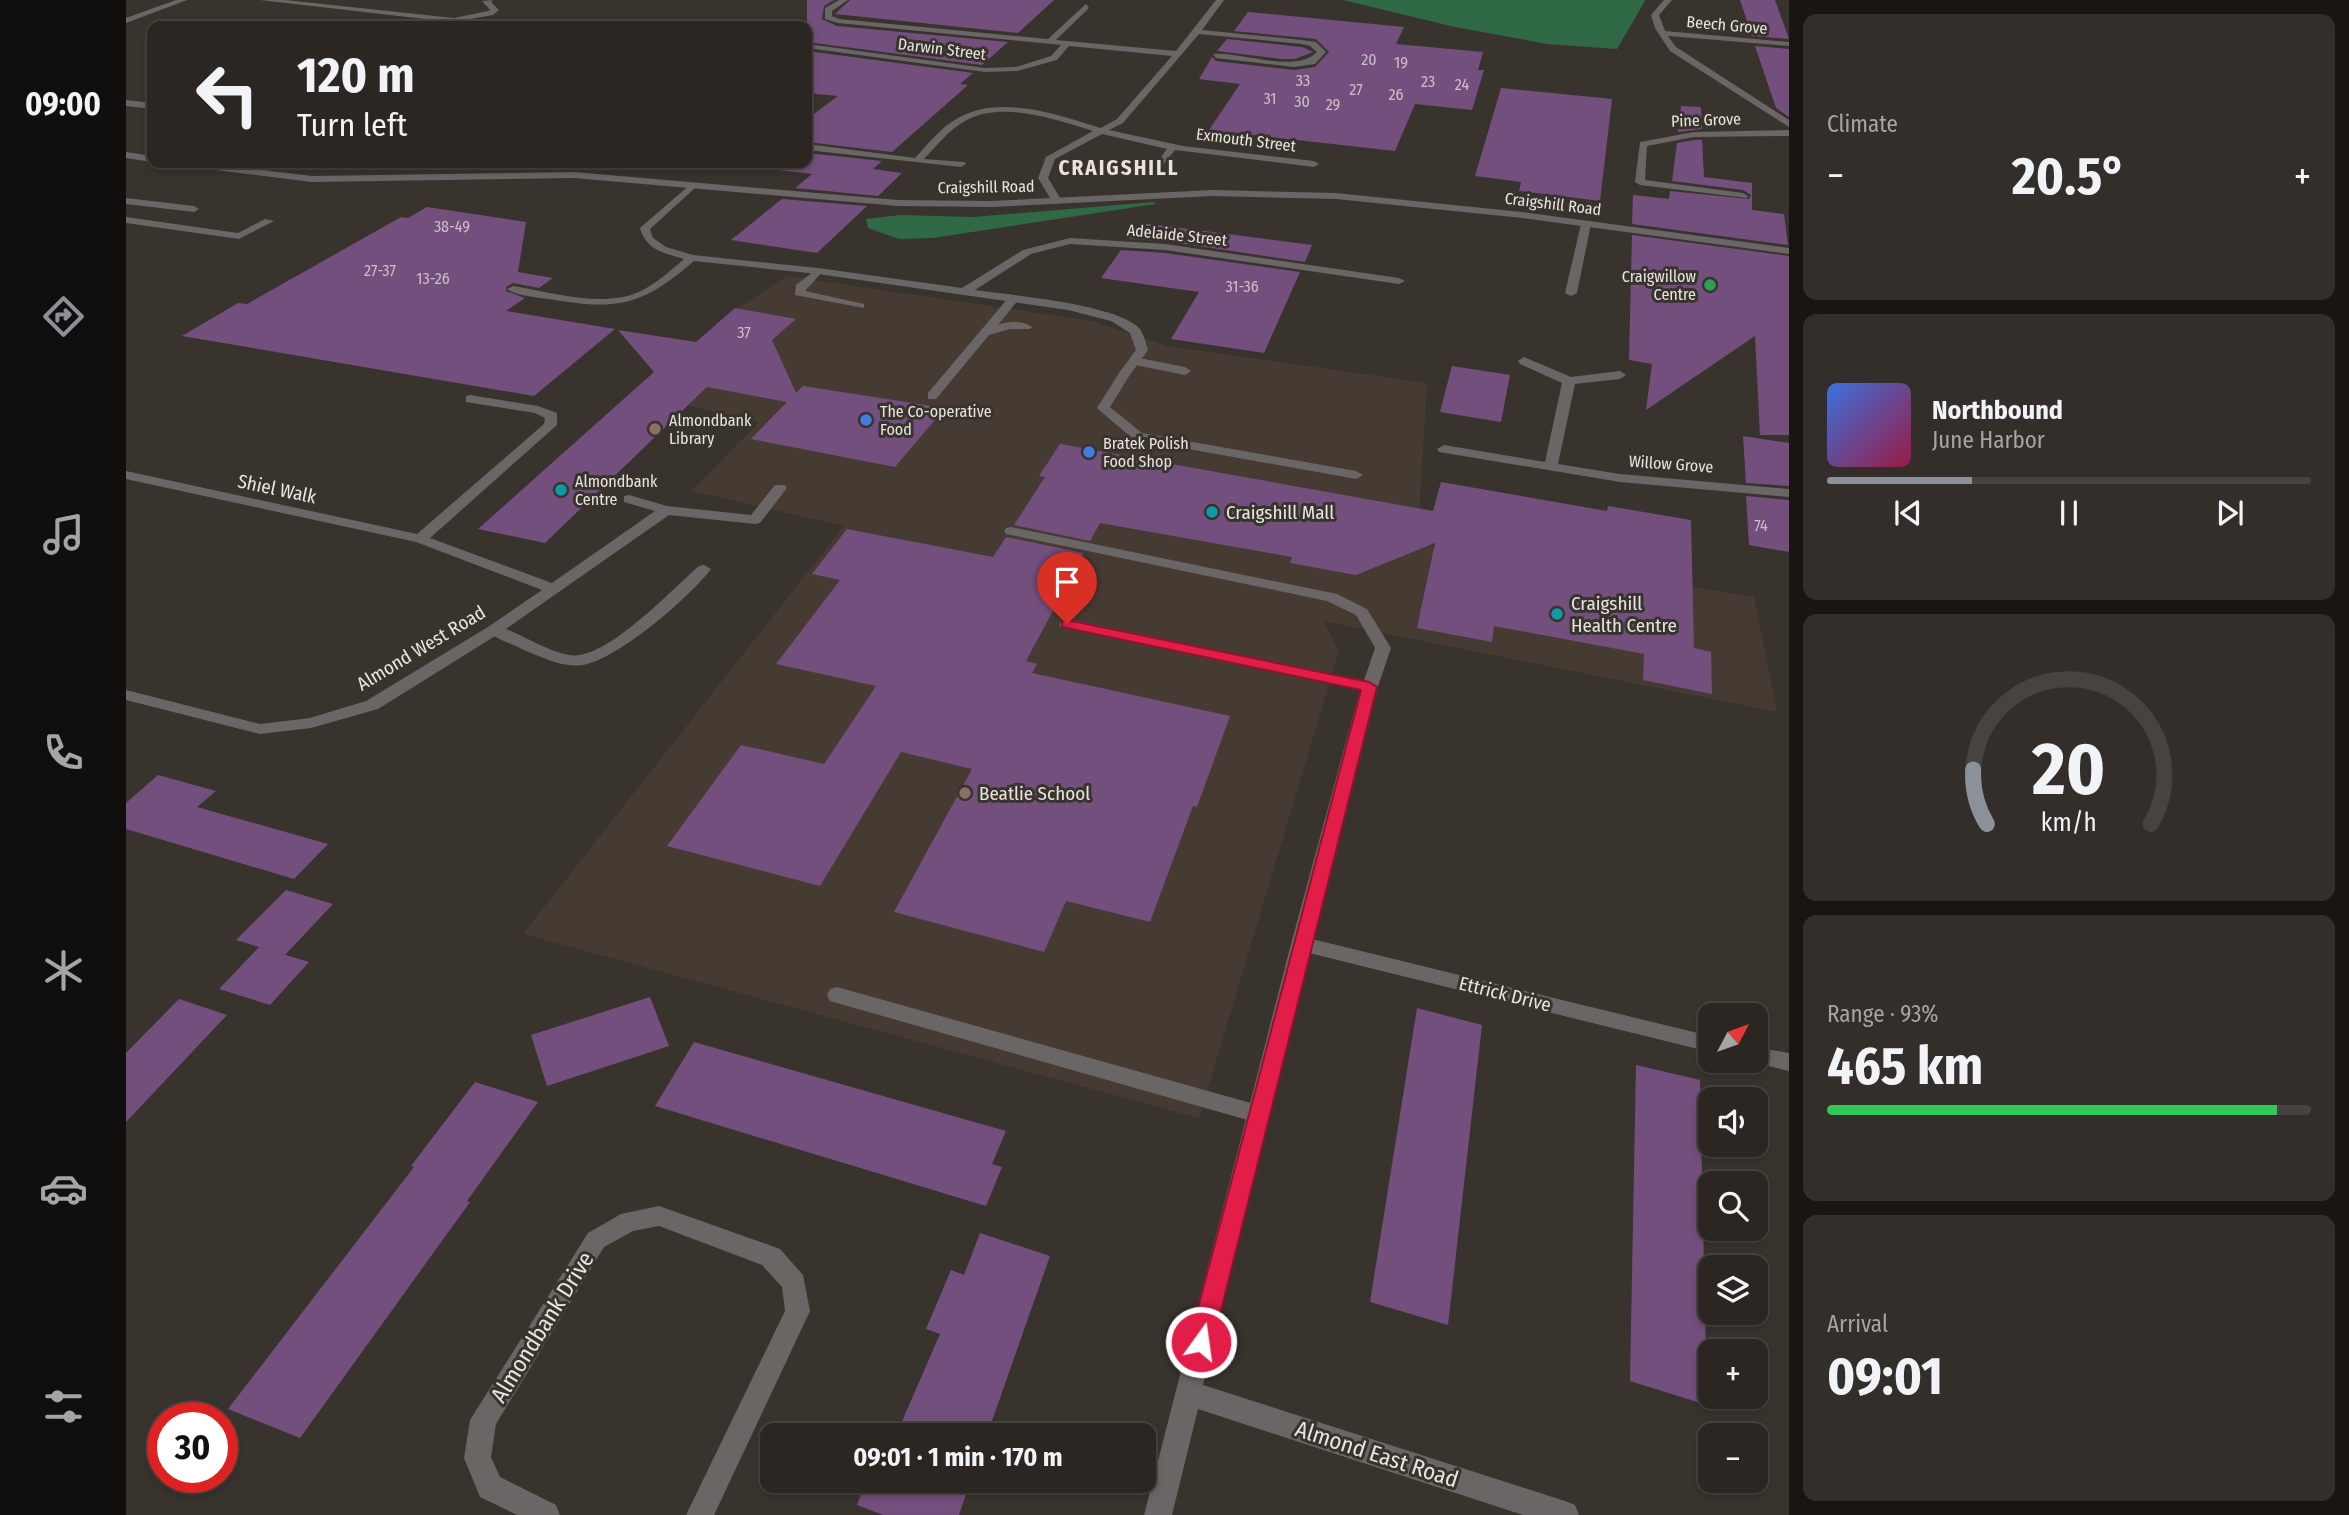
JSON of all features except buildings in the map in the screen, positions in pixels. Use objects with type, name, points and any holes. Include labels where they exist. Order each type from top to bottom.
[{"type":"street","points":[[126,21],[183,0]]},
{"type":"street","points":[[264,0],[437,21]]},
{"type":"street","points":[[460,21],[495,10],[486,1],[489,0]]},
{"type":"street","name":"Darwin Street","points":[[844,0],[828,10],[828,17],[838,21],[1177,54]]},
{"type":"street","points":[[1057,201],[1043,178],[1051,157],[1121,121],[1197,32],[1220,0]]},
{"type":"street","points":[[1668,0],[1656,15],[1662,33],[1673,49],[1789,124]]},
{"type":"street","points":[[1049,42],[1086,6]]},
{"type":"street","points":[[1197,32],[1302,42],[1313,44],[1322,52],[1312,62],[1294,65],[1216,56]]},
{"type":"street","name":"Beech Grove","points":[[1662,33],[1789,44]]},
{"type":"street","name":"Darwin Street","points":[[812,47],[985,70],[1017,69],[1054,58],[1067,43]]},
{"type":"street","points":[[126,103],[147,105]]},
{"type":"street","name":"Exmouth Street","points":[[917,161],[960,119],[979,113],[1026,111],[1173,148],[1314,164]]},
{"type":"street","points":[[1773,114],[1789,113]]},
{"type":"street","name":"Pine Grove","points":[[1743,197],[1640,182],[1643,144],[1678,136],[1789,132]]},
{"type":"street","points":[[812,148],[961,164]]},
{"type":"street","name":"Exmouth Street","points":[[1155,172],[1173,148]]},
{"type":"street","points":[[126,155],[147,158]]},
{"type":"street","name":"Craigshill Road","points":[[217,168],[312,179],[522,174],[898,203],[992,204],[1213,193],[1336,196],[1586,224],[1789,251]]},
{"type":"street","points":[[692,186],[645,228],[648,239],[662,249],[692,258],[818,271],[1068,307],[1115,318],[1135,331],[1142,350],[1103,408],[1138,436],[1356,475]]},
{"type":"street","points":[[126,201],[194,209]]},
{"type":"street","points":[[126,220],[239,236],[269,221]]},
{"type":"street","points":[[1571,293],[1586,224]]},
{"type":"street","name":"Adelaide Street","points":[[964,292],[1027,252],[1070,241],[1165,247],[1399,281]]},
{"type":"street","points":[[513,289],[578,300],[625,299],[657,288],[692,258]]},
{"type":"street","points":[[818,271],[800,287],[799,293],[860,306]]},
{"type":"street","points":[[932,396],[1013,299]]},
{"type":"street","points":[[986,332],[1009,325],[1026,327]]},
{"type":"street","points":[[1134,361],[1185,371]]},
{"type":"street","points":[[1524,362],[1569,381],[1619,375]]},
{"type":"street","points":[[1551,466],[1569,381]]},
{"type":"street","points":[[420,539],[550,425],[552,416],[538,410],[470,399]]},
{"type":"street","name":"Willow Grove","points":[[1444,449],[1620,478],[1789,493]]},
{"type":"street","name":"Shiel Walk","points":[[126,475],[420,539],[554,589]]},
{"type":"street","points":[[629,499],[666,510],[755,520],[780,488]]},
{"type":"street","name":"Almond West Road","points":[[126,695],[260,729],[311,723],[372,705],[494,630],[666,510]]},
{"type":"street","points":[[1011,531],[1332,597],[1362,612],[1383,648],[1369,687],[1301,944],[1158,1515]]},
{"type":"street","points":[[494,630],[565,659],[581,662],[603,655],[704,569]]},
{"type":"street","points":[[1067,624],[1369,687]]},
{"type":"street","name":"Ettrick Drive","points":[[1301,944],[1698,1041]]},
{"type":"street","points":[[837,995],[1258,1114]]},
{"type":"street","points":[[1768,1058],[1789,1062]]},
{"type":"street","name":"Almondbank Drive","points":[[546,1515],[490,1487],[477,1458],[483,1420],[596,1240],[629,1221],[659,1216],[771,1257],[794,1283],[798,1311],[700,1515]]},
{"type":"street","name":"Almond East Road","points":[[1188,1393],[1565,1515]]},
{"type":"shaded area","points":[[787,276],[1092,321],[1167,346],[1427,383],[1417,544],[1754,597],[1777,712],[1323,621],[1339,651],[1199,1118],[523,934],[844,526],[692,491],[759,422],[638,394],[741,306]]},
{"type":"green space","points":[[1343,0],[1645,1],[1617,49],[1547,44],[1455,27]]},
{"type":"green space","points":[[1153,202],[1156,204],[933,238],[899,239],[868,228],[866,219],[900,215],[973,217]]},
{"type":"place","name":"Craigwillow Centre","points":[[1710,285]]},
{"type":"place","name":"The Co-operative Food","points":[[866,420]]},
{"type":"place","name":"Almondbank Library","points":[[655,429]]},
{"type":"place","name":"Bratek Polish Food Shop","points":[[1089,452]]},
{"type":"place","name":"Almondbank Centre","points":[[561,490]]},
{"type":"place","name":"Craigshill Mall","points":[[1212,512]]},
{"type":"place","name":"Craigshill Health Centre","points":[[1557,614]]},
{"type":"place","name":"Beatlie School","points":[[965,793]]},
{"type":"district","name":"CRAIGSHILL","points":[[1119,168]]},
{"type":"route","points":[[1067,624],[1369,687],[1201,1342]]}]
